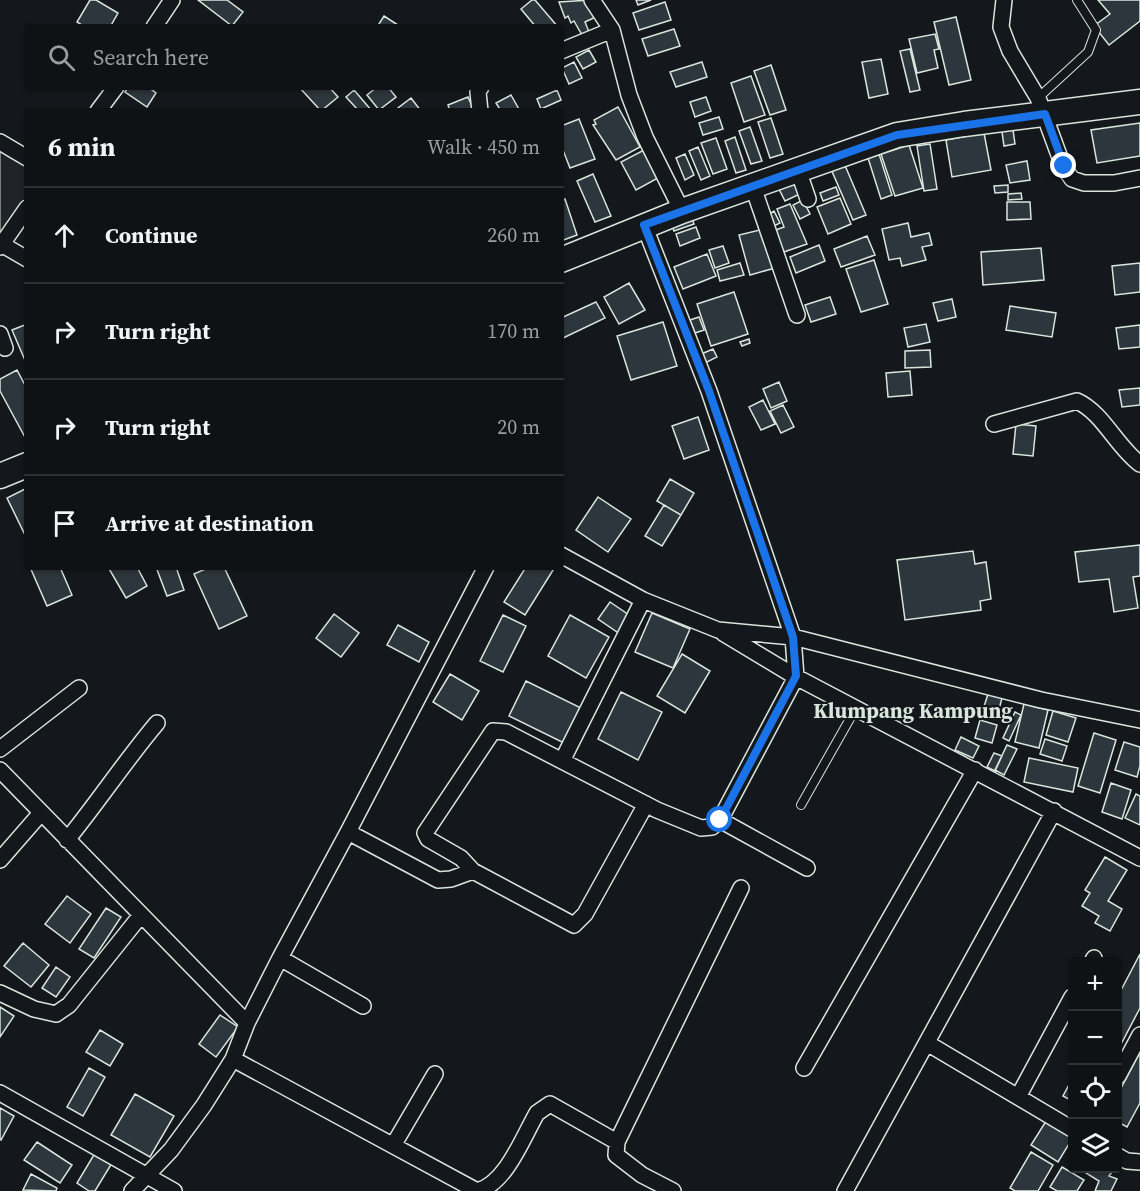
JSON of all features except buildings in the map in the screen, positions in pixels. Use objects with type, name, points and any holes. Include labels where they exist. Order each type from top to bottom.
[{"type":"main road","points":[[564,259],[644,225],[897,135],[1041,106],[1140,102]]},
{"type":"street","points":[[156,24],[172,0]]},
{"type":"street","points":[[1004,0],[1001,27],[1010,51],[1041,106],[1064,166],[1072,179],[1084,183],[1114,183],[1140,178]]},
{"type":"street","points":[[594,1],[612,30],[628,95],[645,137],[682,211]]},
{"type":"street","points":[[564,50],[612,30]]},
{"type":"street","points":[[100,108],[114,90]]},
{"type":"street","points":[[479,90],[480,108]]},
{"type":"street","points":[[0,142],[24,156]]},
{"type":"street","points":[[798,170],[808,199]]},
{"type":"street","points":[[753,187],[797,315]]},
{"type":"street","points":[[24,213],[2,246],[24,257]]},
{"type":"street","points":[[644,225],[709,391],[793,637],[796,676],[720,820],[712,827],[701,828],[646,804],[506,732],[496,730],[491,733],[425,833],[428,838],[461,858],[473,871],[574,925],[585,914],[646,804]]},
{"type":"street","points":[[994,424],[1077,401],[1092,408],[1100,421],[1140,464]]},
{"type":"street","points":[[564,557],[643,600],[718,630],[796,676],[1140,858]]},
{"type":"street","points":[[132,1191],[171,1150],[204,1106],[233,1059],[247,1023],[279,958],[348,832],[484,570]]},
{"type":"street","points":[[562,761],[643,600]]},
{"type":"street","points":[[718,630],[793,637],[1041,700],[1140,720]]},
{"type":"street","points":[[0,748],[79,688]]},
{"type":"street","points":[[67,840],[105,793],[129,756],[157,723]]},
{"type":"street","points":[[0,770],[247,1023]]},
{"type":"street","points":[[804,1068],[975,770]]},
{"type":"street","points":[[845,1191],[1054,811]]},
{"type":"street","points":[[0,860],[41,813]]},
{"type":"street","points":[[720,820],[807,868]]},
{"type":"street","points":[[348,832],[438,880],[473,871]]},
{"type":"street","points":[[673,1191],[642,1175],[616,1155],[617,1142],[741,888]]},
{"type":"street","points":[[0,993],[33,1009],[56,1014],[69,1005],[141,915]]},
{"type":"street","points":[[279,958],[363,1006]]},
{"type":"street","points":[[1018,1097],[1068,1005]]},
{"type":"street","points":[[1122,1069],[1140,1035]]},
{"type":"street","points":[[927,1043],[1068,1128]]},
{"type":"street","points":[[233,1059],[394,1144],[477,1191],[489,1188],[504,1170],[537,1113],[544,1106],[550,1104],[617,1142]]},
{"type":"street","points":[[394,1144],[435,1074]]},
{"type":"street","points":[[0,1093],[174,1191]]},
{"type":"street","points":[[1122,1158],[1140,1162]]},
{"type":"lane","points":[[1041,106],[1088,52],[1096,30],[1077,0]]},
{"type":"lane","points":[[801,805],[856,708]]},
{"type":"shaded area","points":[[0,142],[24,156],[24,212],[0,243]]},
{"type":"district","name":"Klumpang Kampung","points":[[913,711]]},
{"type":"route","points":[[720,820],[796,676],[793,637],[729,446],[644,225],[897,135],[964,124],[1045,114],[1064,166]]}]
